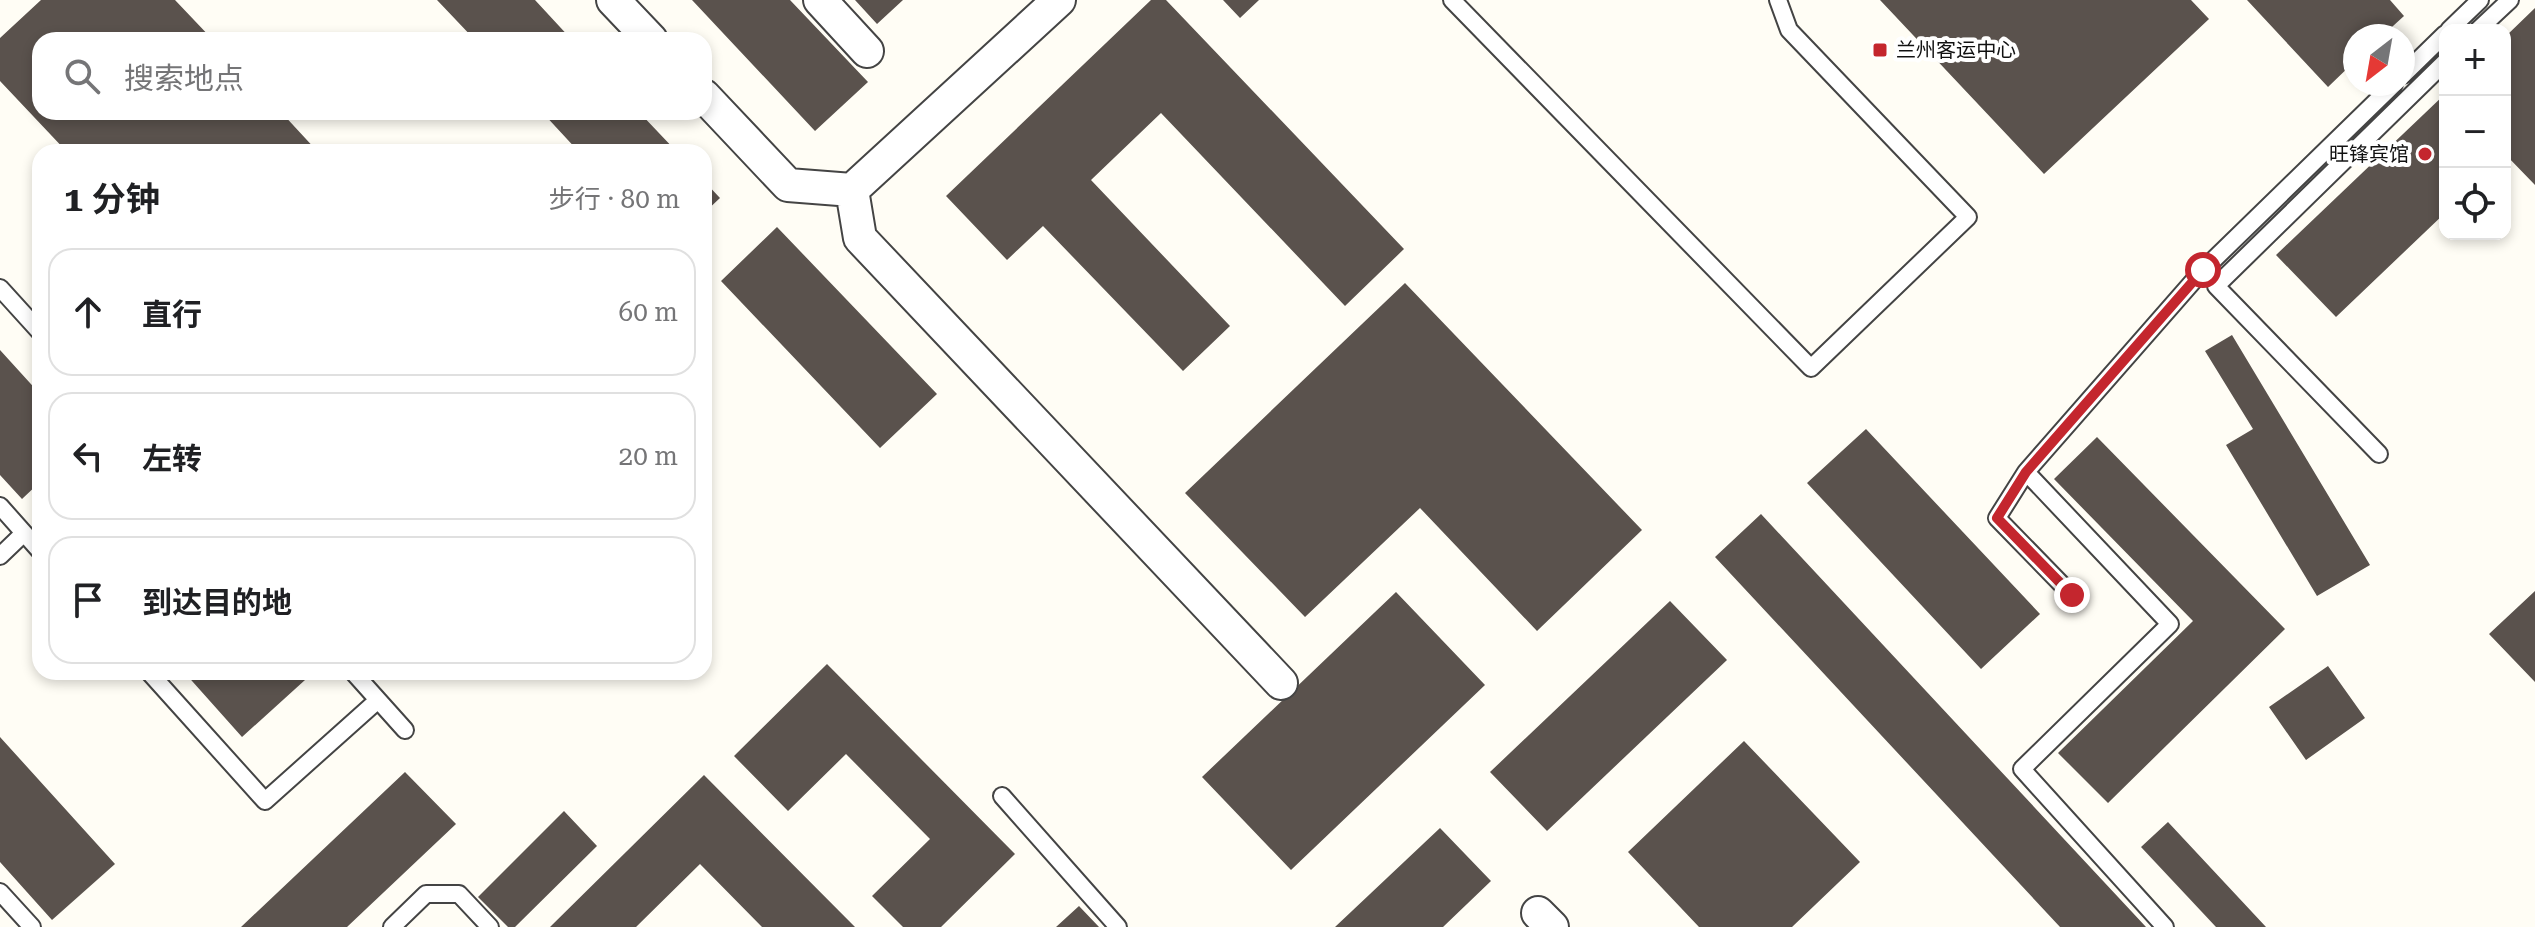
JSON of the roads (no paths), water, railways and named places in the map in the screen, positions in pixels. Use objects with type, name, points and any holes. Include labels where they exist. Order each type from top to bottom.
[{"type":"street","points":[[613,0],[643,32]]},
{"type":"street","points":[[820,0],[867,51]]},
{"type":"street","points":[[712,104],[788,185],[852,190],[1059,0]]},
{"type":"street","points":[[852,190],[860,238],[1281,683]]},
{"type":"lane","points":[[1452,0],[1811,368],[1968,217],[1789,30],[1778,0]]},
{"type":"lane","points":[[2455,24],[2480,0]]},
{"type":"lane","points":[[2484,24],[2510,0]]},
{"type":"lane","points":[[2415,63],[2439,40]]},
{"type":"lane","points":[[2379,454],[2216,286],[2439,68]]},
{"type":"lane","points":[[2072,595],[1997,518],[2026,472],[2203,270],[2382,96]]},
{"type":"lane","points":[[0,288],[32,323]]},
{"type":"lane","points":[[2026,472],[2170,624],[2022,769],[2165,927]]},
{"type":"lane","points":[[0,506],[32,542]]},
{"type":"lane","points":[[0,556],[24,533]]},
{"type":"lane","points":[[156,680],[265,801],[378,700]]},
{"type":"lane","points":[[360,680],[405,730]]},
{"type":"lane","points":[[1002,796],[1118,927]]},
{"type":"lane","points":[[0,892],[32,927]]},
{"type":"lane","points":[[392,927],[426,894],[459,894],[490,927]]},
{"type":"place","name":"兰州客运中心","points":[[1880,50]]},
{"type":"place","name":"旺锋宾馆","points":[[2425,154]]}]
